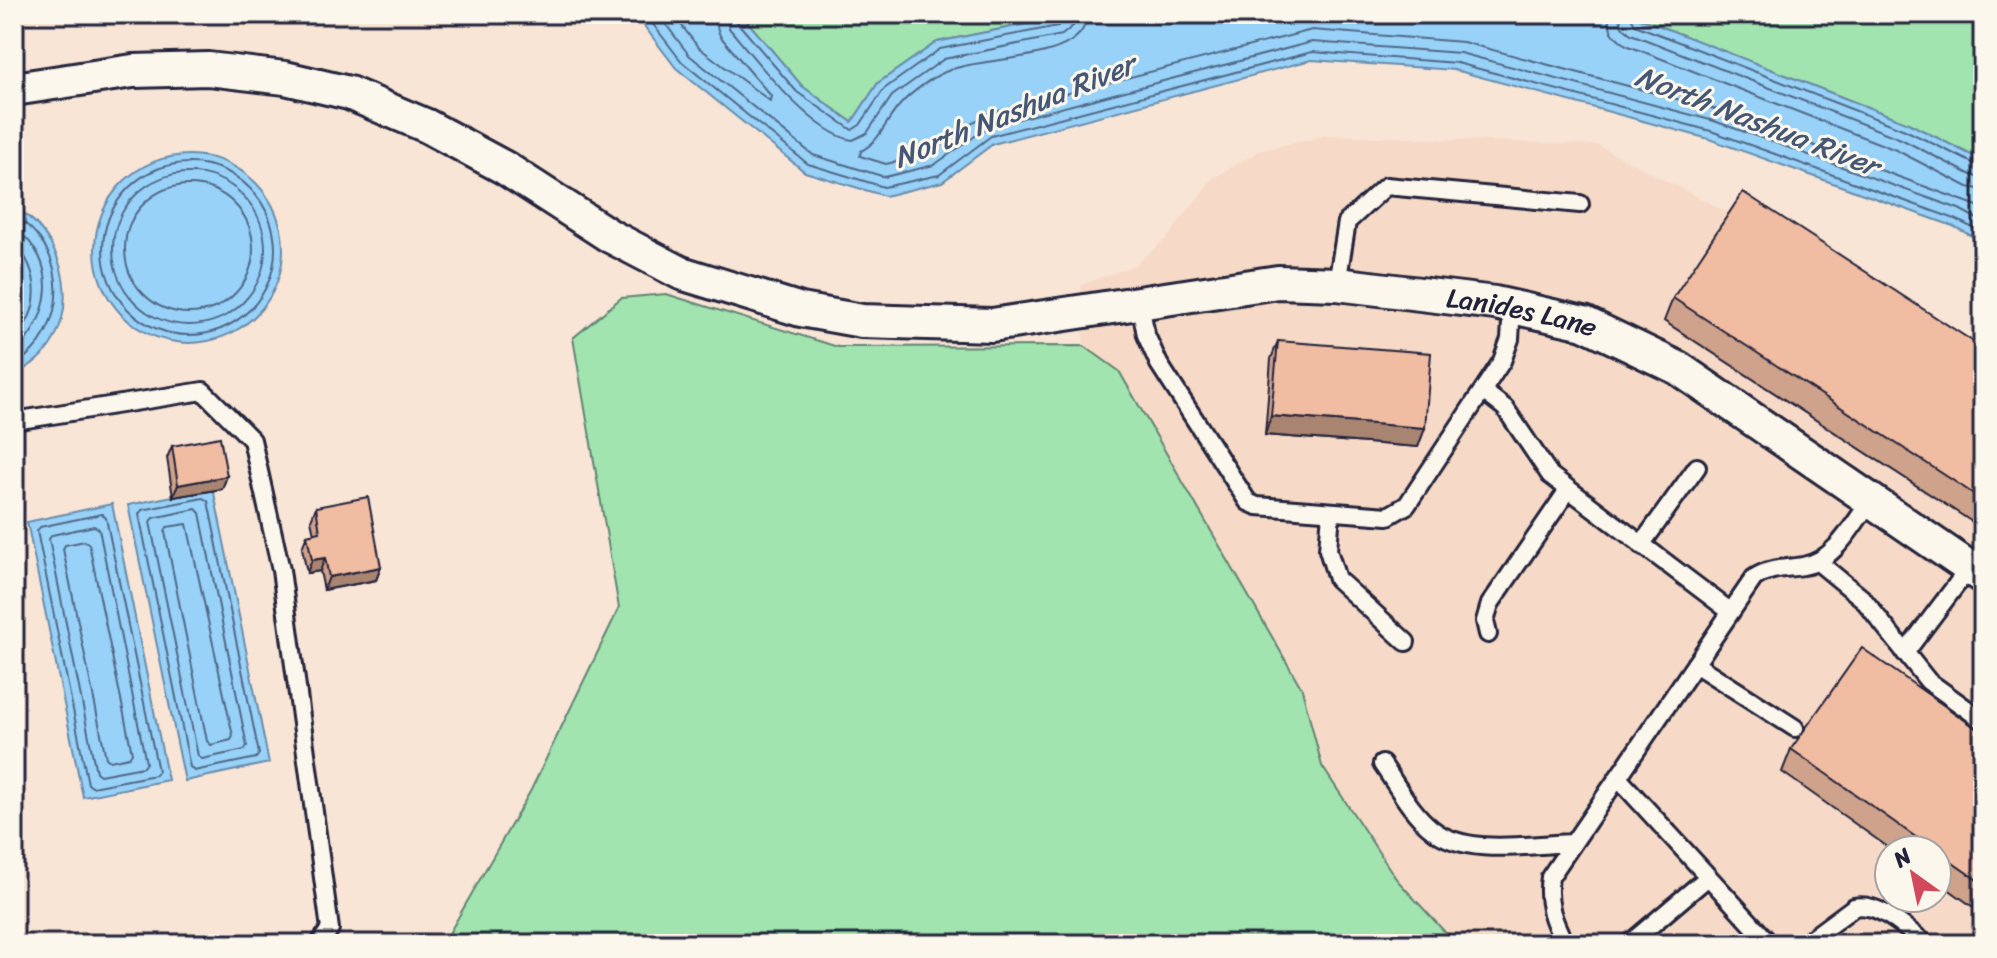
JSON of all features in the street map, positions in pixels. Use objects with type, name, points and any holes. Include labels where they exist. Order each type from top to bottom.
[{"type":"street","name":"Lanides Lane","points":[[14,89],[133,71],[208,69],[285,78],[336,90],[427,126],[505,168],[610,236],[681,273],[801,310],[862,321],[992,325],[1278,282],[1337,284],[1512,307],[1584,323],[1678,368],[1976,572]]},
{"type":"lane","points":[[1337,284],[1347,222],[1386,186],[1580,204]]},
{"type":"lane","points":[[1140,304],[1146,335],[1159,364],[1248,502],[1388,516],[1407,505],[1483,391],[1507,350],[1512,307]]},
{"type":"lane","points":[[14,421],[203,391],[252,440],[281,570],[330,929],[319,944]]},
{"type":"lane","points":[[1483,391],[1505,408],[1536,458],[1568,490],[1731,612]]},
{"type":"lane","points":[[1641,545],[1697,467]]},
{"type":"lane","points":[[1488,634],[1485,621],[1490,604],[1568,490]]},
{"type":"lane","points":[[1565,944],[1553,922],[1547,896],[1550,877],[1754,578],[1766,570],[1818,562],[1829,555],[1871,500]]},
{"type":"lane","points":[[1331,512],[1328,550],[1337,579],[1406,642]]},
{"type":"lane","points":[[1818,562],[1863,599],[1928,681],[1982,720]]},
{"type":"lane","points":[[1905,653],[1976,572]]},
{"type":"lane","points":[[1695,664],[1795,728]]},
{"type":"lane","points":[[1382,764],[1433,830],[1454,840],[1477,844],[1573,843]]},
{"type":"lane","points":[[1618,778],[1770,944]]},
{"type":"lane","points":[[1629,944],[1708,877]]},
{"type":"lane","points":[[1804,944],[1854,907],[1863,905],[1874,907],[1926,944]]},
{"type":"shaded area","points":[[1327,135],[1597,145],[1734,216],[1983,377],[1983,944],[1456,944],[1397,880],[1322,766],[1302,689],[1119,371],[1084,346],[1081,285],[1135,265],[1168,237],[1212,179],[1259,151]]},
{"type":"green space","points":[[741,14],[1076,14],[937,42],[878,83],[852,122],[802,86]]},
{"type":"green space","points":[[1629,14],[1983,14],[1983,161],[1908,123]]},
{"type":"green space","points":[[666,294],[838,347],[1084,346],[1119,371],[1302,689],[1322,766],[1397,880],[1456,944],[443,944],[531,790],[619,608],[573,338],[621,298]]},
{"type":"water","name":"North Nashua River","points":[[635,14],[741,14],[802,86],[852,122],[878,83],[937,42],[1076,14],[1629,14],[1908,123],[1983,161],[1983,242],[1953,226],[1709,139],[1455,70],[1311,60],[993,144],[942,182],[885,196],[805,172],[676,68]]},
{"type":"water","points":[[189,155],[225,162],[256,182],[276,213],[283,249],[276,285],[256,316],[225,336],[189,343],[153,336],[122,316],[102,285],[95,249],[102,213],[122,182],[153,162]]},
{"type":"water","points":[[14,207],[35,223],[50,243],[60,267],[65,292],[62,317],[54,340],[38,360],[14,374]]},
{"type":"water","points":[[213,488],[269,763],[185,781],[128,505]]},
{"type":"water","points":[[112,504],[168,780],[83,797],[27,522]]},
{"type":"building","points":[[1743,192],[1983,348],[1983,500],[1673,298]]},
{"type":"building","points":[[1278,341],[1431,353],[1425,428],[1271,416]]},
{"type":"building","points":[[220,437],[227,476],[178,485],[172,446]]},
{"type":"building","points":[[368,497],[381,567],[329,577],[325,558],[312,560],[307,535],[320,532],[316,507]]},
{"type":"building","points":[[1862,648],[1983,733],[1983,884],[1953,863],[1953,834],[1911,834],[1791,749]]}]
